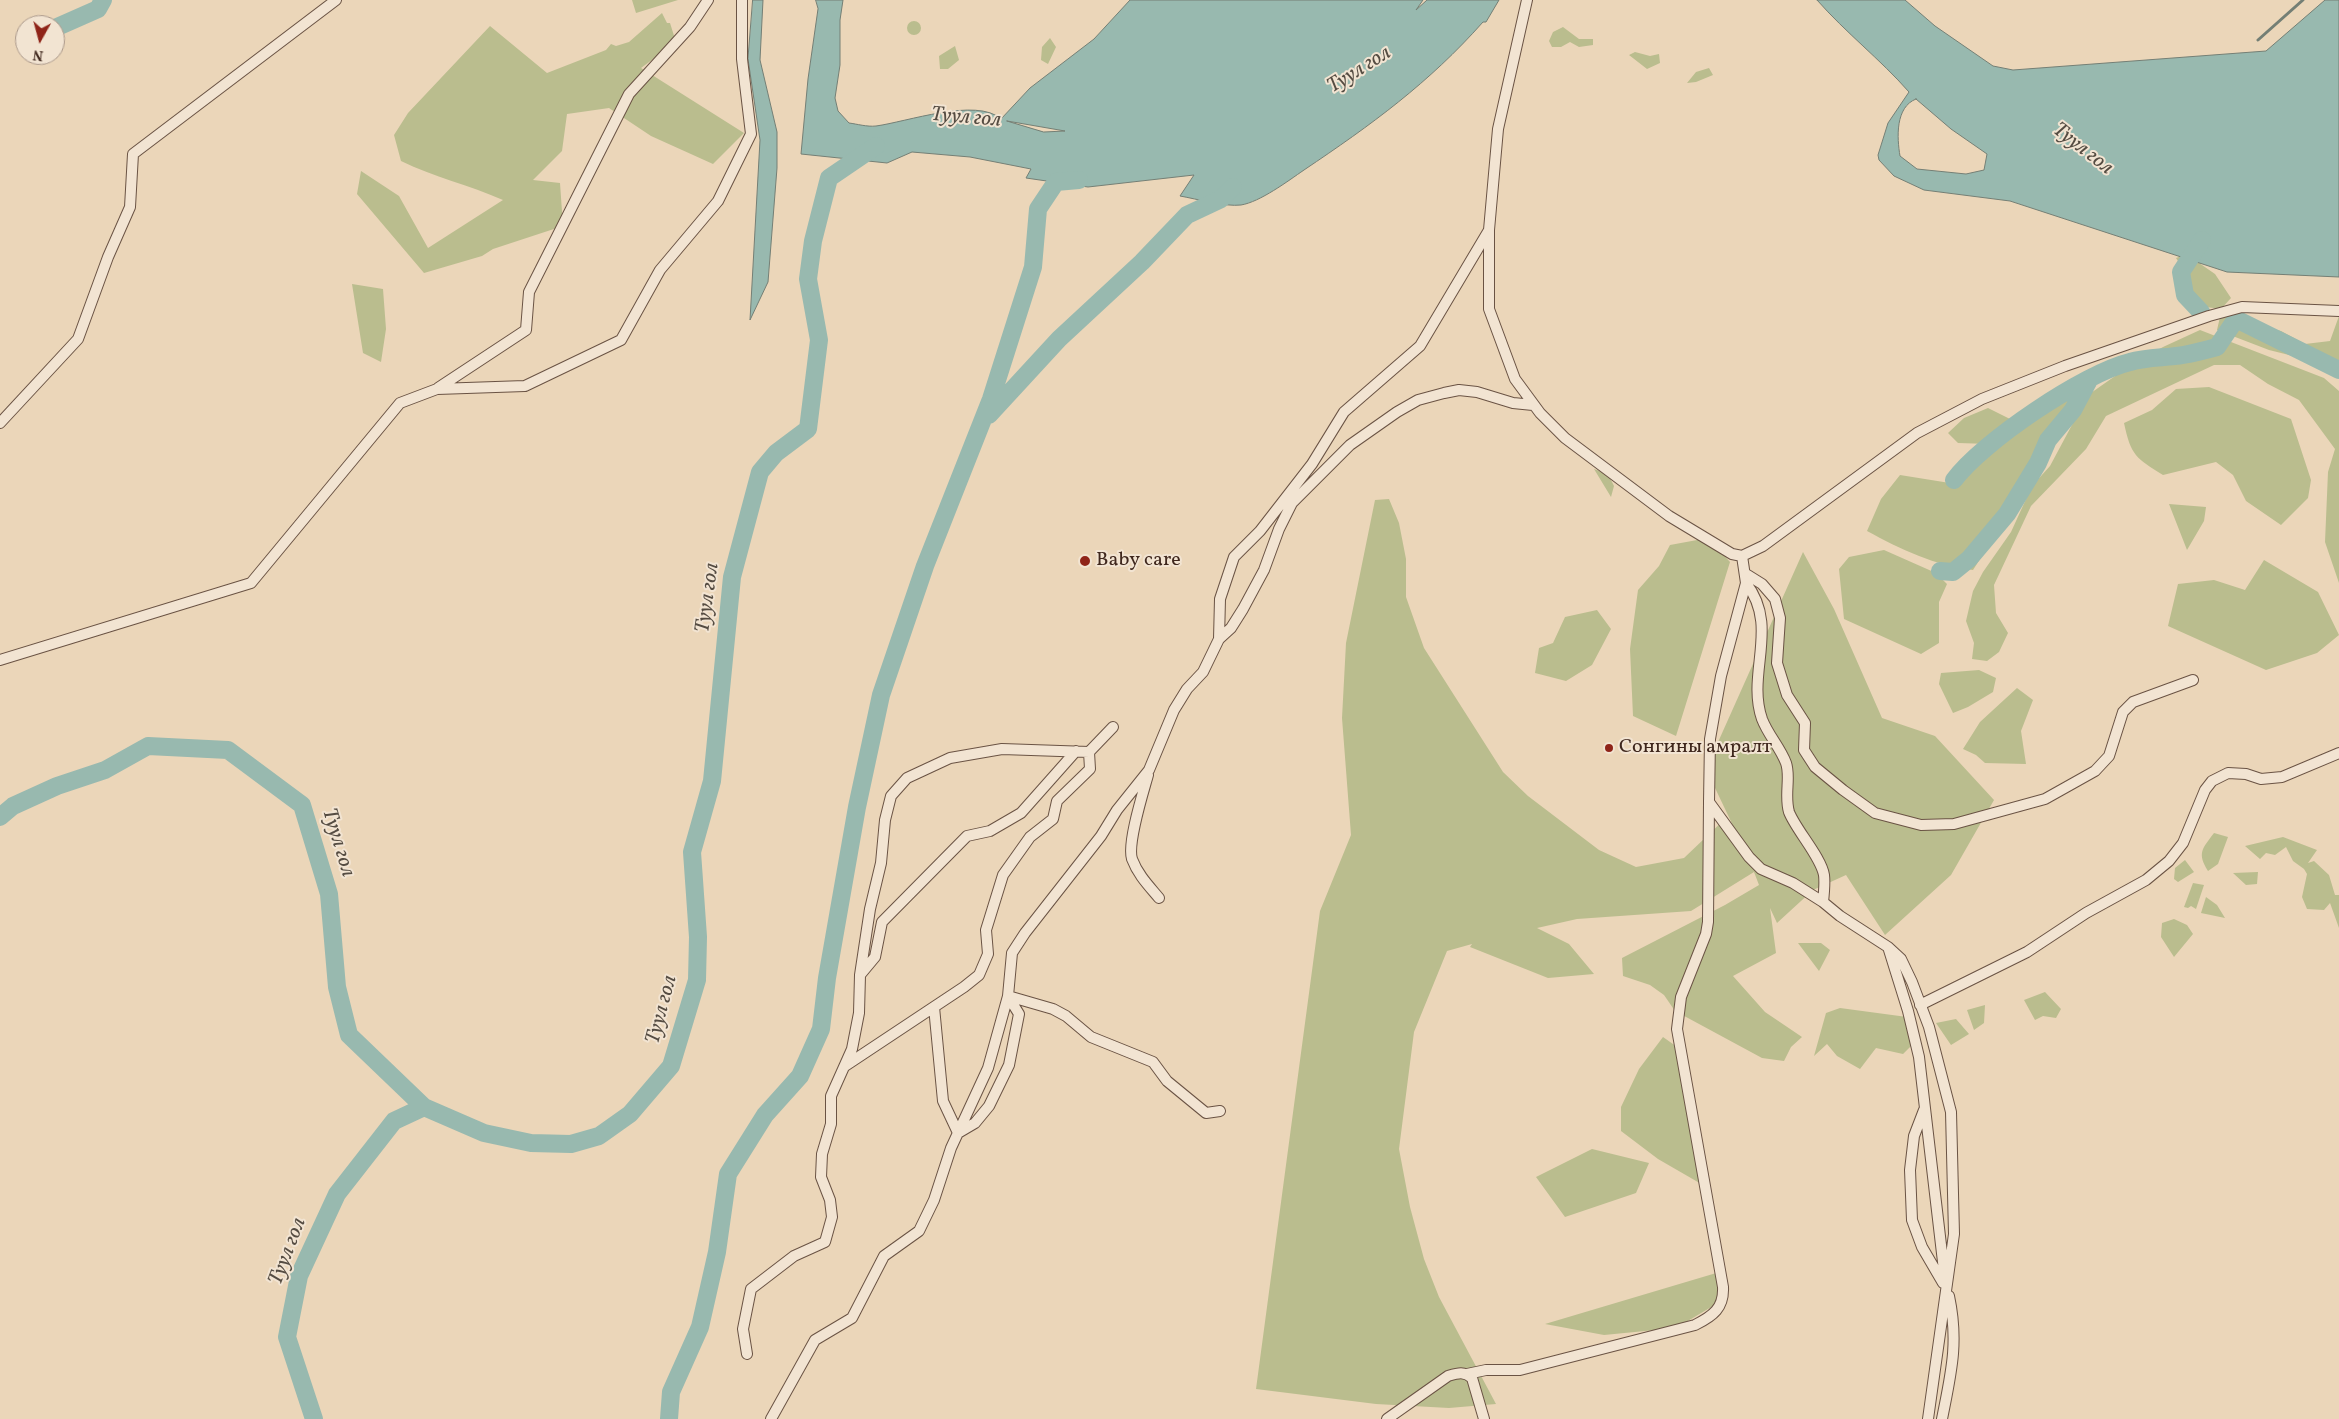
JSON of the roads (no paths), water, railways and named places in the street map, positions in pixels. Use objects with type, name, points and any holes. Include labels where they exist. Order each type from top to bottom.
[{"type":"street","points":[[0,423],[78,339],[108,257],[130,207],[133,154],[336,0]]},
{"type":"street","points":[[0,660],[251,583],[400,403],[437,389],[526,330],[529,292],[629,94],[690,27],[708,0]]},
{"type":"street","points":[[437,389],[525,386],[621,340],[660,270],[718,201],[750,134],[742,59],[742,0]]},
{"type":"street","points":[[1527,0],[1498,129],[1488,230],[1489,310],[1514,379],[1533,404],[1565,438],[1669,516],[1732,554],[1742,556],[1764,546],[1917,433],[1982,399],[2152,334],[2217,314],[2242,308],[2339,312]]},
{"type":"street","points":[[1219,639],[1220,599],[1234,557],[1260,531],[1312,464],[1344,412],[1420,346],[1488,230]]},
{"type":"street","points":[[1159,898],[1141,878],[1132,857],[1134,828],[1149,770],[1174,710],[1187,689],[1203,672],[1219,639],[1231,628],[1264,570],[1279,529],[1292,504],[1307,486],[1326,471],[1350,445],[1411,404],[1459,390],[1477,392],[1513,403],[1533,404]]},
{"type":"street","points":[[1742,556],[1746,579],[1756,596],[1761,614],[1763,649],[1757,690],[1762,720],[1787,764],[1785,794],[1790,812],[1824,874],[1824,902]]},
{"type":"street","points":[[1746,579],[1762,584],[1775,599],[1780,618],[1777,663],[1787,695],[1805,723],[1804,750],[1815,767],[1875,813],[1922,825],[1954,824],[2045,799],[2095,770],[2109,756],[2123,712],[2133,702],[2193,680]]},
{"type":"street","points":[[1387,1419],[1448,1376],[1486,1370],[1520,1370],[1696,1325],[1710,1317],[1721,1305],[1723,1286],[1677,1029],[1681,997],[1704,940],[1708,922],[1708,761],[1713,713],[1746,579]]},
{"type":"street","points":[[844,1067],[979,975],[988,954],[986,930],[1003,875],[1030,836],[1053,819],[1057,801],[1090,769],[1089,752],[1112,727]]},
{"type":"street","points":[[747,1354],[743,1329],[752,1289],[794,1256],[825,1242],[832,1217],[830,1200],[821,1177],[822,1154],[831,1124],[831,1096],[852,1049],[859,1013],[860,975],[870,909],[881,863],[884,820],[891,796],[907,778],[950,758],[1002,748],[1089,752]]},
{"type":"street","points":[[860,975],[875,957],[882,922],[967,836],[990,831],[1020,813],[1076,751]]},
{"type":"street","points":[[1920,1005],[2027,952],[2086,913],[2146,880],[2169,861],[2184,843],[2205,790],[2212,781],[2228,773],[2246,774],[2261,779],[2282,777],[2339,753]]},
{"type":"street","points":[[771,1419],[815,1340],[852,1318],[884,1256],[919,1231],[934,1200],[958,1133],[988,1068],[1008,996],[1012,954],[1024,933],[1101,836],[1117,810],[1149,770]]},
{"type":"street","points":[[1709,802],[1749,857],[1761,868],[1793,883],[1824,902],[1840,916],[1888,947],[1900,959],[1912,982],[1939,1064],[1950,1112],[1954,1234],[1928,1419]]},
{"type":"street","points":[[1888,947],[1908,1011],[1919,1057],[1935,1190],[1940,1253],[1954,1329],[1955,1357],[1942,1419]]},
{"type":"street","points":[[1008,996],[1053,1010],[1066,1016],[1091,1037],[1152,1062],[1167,1081],[1196,1106],[1206,1113],[1220,1111]]},
{"type":"street","points":[[958,1133],[975,1123],[989,1106],[1009,1065],[1019,1014],[1008,996]]},
{"type":"street","points":[[934,1006],[943,1101],[958,1133]]},
{"type":"street","points":[[1924,1109],[1914,1136],[1910,1170],[1912,1220],[1922,1247],[1947,1289]]},
{"type":"street","points":[[1467,1374],[1476,1386],[1484,1419]]},
{"type":"water","points":[[753,0],[763,0],[760,60],[777,132],[777,168],[768,282],[750,320],[760,140],[748,59]]},
{"type":"water","points":[[816,0],[843,0],[840,20],[840,65],[835,98],[838,111],[849,123],[873,126],[959,110],[976,110],[990,113],[1001,119],[1030,88],[1094,39],[1130,0],[1423,0],[1416,10],[1427,0],[1499,0],[1486,22],[1483,22],[1442,65],[1398,102],[1353,136],[1274,190],[1257,200],[1241,205],[1219,204],[1180,196],[1194,175],[1088,187],[1026,178],[1031,169],[970,157],[912,152],[887,163],[801,154],[808,79],[818,9]],"holes":[[[1007,121],[1065,131],[1044,132]]]},
{"type":"water","points":[[1817,0],[1905,0],[1935,26],[1993,66],[2013,70],[2266,51],[2325,0],[2339,0],[2339,277],[2227,272],[2010,201],[1924,190],[1894,176],[1879,160],[1878,155],[1888,123],[1909,92]],"holes":[[[1916,99],[1951,129],[1987,154],[1984,170],[1966,174],[1917,169],[1900,156],[1898,132],[1901,116],[1909,103]]]},
{"type":"waterway","points":[[65,24],[98,9],[103,0]]},
{"type":"waterway","points":[[2258,40],[2303,0]]},
{"type":"waterway","name":"Туул гол","points":[[0,817],[13,806],[57,786],[105,770],[148,746],[228,750],[302,805],[329,894],[337,987],[349,1035],[424,1107],[484,1133],[531,1143],[571,1144],[599,1136],[630,1114],[671,1066],[697,980],[698,937],[692,852],[712,781],[732,577],[760,472],[776,453],[808,429],[819,340],[808,279],[813,241],[829,178],[876,146]]},
{"type":"waterway","name":"Туул гол","points":[[669,1419],[671,1392],[700,1327],[717,1252],[728,1174],[765,1115],[800,1076],[821,1029],[827,978],[857,807],[881,695],[925,566],[991,399],[1033,267],[1038,209],[1056,182],[1079,180]]},
{"type":"waterway","points":[[989,415],[1059,339],[1142,262],[1187,215],[1221,199],[1233,187]]},
{"type":"waterway","points":[[2201,312],[2185,295],[2181,272],[2202,240]]},
{"type":"waterway","points":[[1954,480],[1987,447],[2061,394],[2110,369],[2130,362],[2183,355],[2217,347],[2236,319],[2339,370]]},
{"type":"waterway","points":[[1940,571],[1953,572],[1969,559],[2007,514],[2038,463],[2048,440],[2073,410],[2089,380]]},
{"type":"waterway","name":"Туул гол","points":[[314,1419],[287,1337],[299,1276],[337,1194],[394,1121],[424,1107]]},
{"type":"place","name":"Baby care","points":[[1085,561]]},
{"type":"place","name":"Сонгины амралт","points":[[1609,748]]}]
